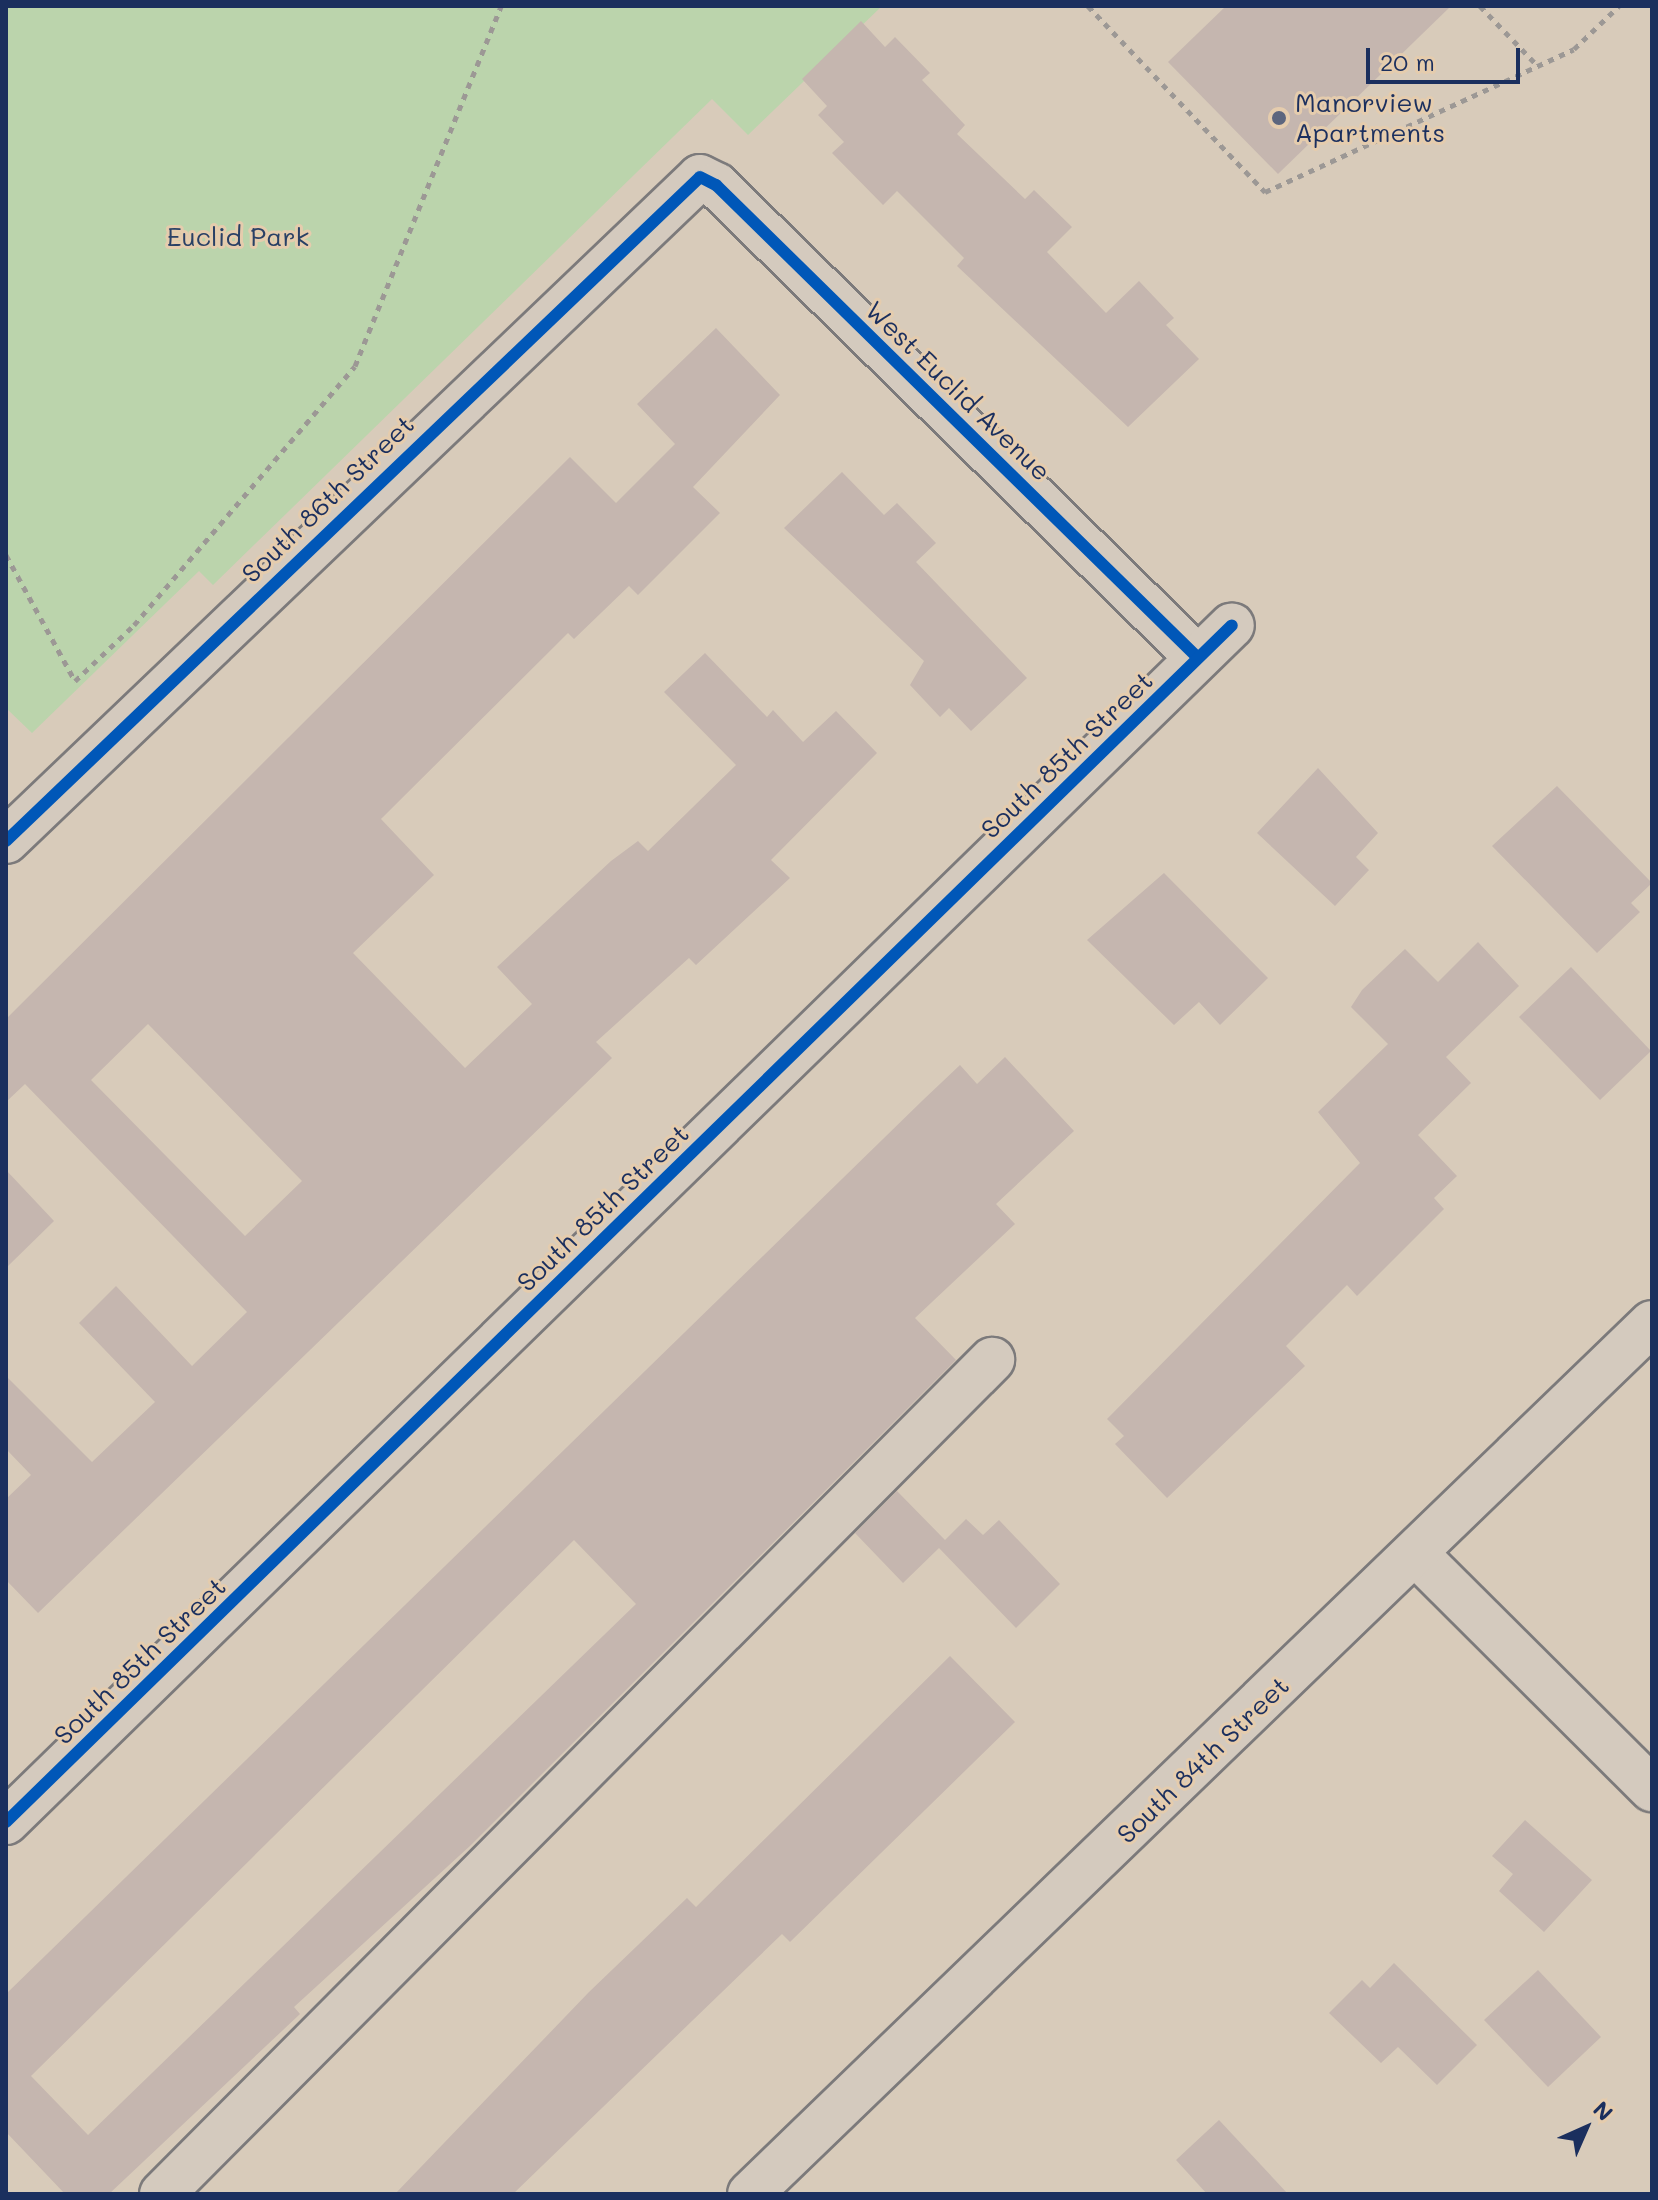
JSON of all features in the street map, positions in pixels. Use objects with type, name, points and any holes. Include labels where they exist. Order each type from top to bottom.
[{"type":"street","name":"West Euclid Avenue","points":[[681,189],[700,177],[716,185],[1197,657]]},
{"type":"street","name":"South 86th Street","points":[[6,841],[681,189]]},
{"type":"street","name":"South 85th Street","points":[[6,1822],[1232,625]]},
{"type":"street","name":"South 84th Street","points":[[750,2194],[1417,1555],[1652,1323]]},
{"type":"street","points":[[162,2194],[992,1360]]},
{"type":"street","points":[[1417,1555],[1652,1789]]},
{"type":"path","points":[[6,555],[75,681],[134,625],[355,366],[501,6]]},
{"type":"path","points":[[1088,6],[1265,192],[1574,49],[1619,6]]},
{"type":"path","points":[[1480,6],[1538,66]]},
{"type":"green space","name":"Euclid Park","points":[[6,6],[882,6],[748,135],[712,99],[213,585],[199,571],[32,733],[6,708]]},
{"type":"building","name":"Manorview Apartments","points":[[1226,6],[1451,6],[1278,174],[1168,62]]},
{"type":"building","points":[[861,21],[885,47],[895,37],[930,73],[922,80],[965,125],[957,134],[1025,199],[1034,190],[1072,227],[1047,252],[1106,313],[1139,281],[1174,318],[1166,325],[1199,359],[1128,427],[957,266],[964,258],[897,191],[883,205],[832,153],[844,142],[818,115],[827,106],[802,79]]},
{"type":"building","points":[[716,328],[780,395],[693,487],[720,513],[638,595],[629,586],[574,639],[568,633],[381,819],[434,875],[353,953],[465,1068],[532,1004],[497,967],[611,861],[638,841],[648,851],[736,765],[664,692],[705,653],[767,717],[773,710],[803,742],[836,711],[877,753],[771,860],[790,878],[696,965],[689,958],[596,1042],[612,1058],[38,1613],[6,1580],[6,1499],[31,1475],[6,1449],[6,1376],[92,1462],[155,1402],[79,1323],[116,1286],[192,1366],[247,1312],[25,1084],[6,1102],[6,1019],[570,457],[616,503],[675,444],[637,404]],"holes":[[[148,1024],[302,1181],[245,1236],[91,1080]]]},
{"type":"building","points":[[842,472],[884,515],[897,503],[936,543],[916,562],[1027,678],[971,731],[949,708],[940,717],[910,685],[924,661],[784,528]]},
{"type":"building","points":[[1318,768],[1378,833],[1356,857],[1369,870],[1335,906],[1257,833]]},
{"type":"building","points":[[1557,786],[1652,883],[1631,903],[1640,912],[1597,953],[1492,846]]},
{"type":"building","points":[[1164,873],[1268,978],[1220,1025],[1199,1002],[1174,1025],[1087,940]]},
{"type":"building","points":[[1478,942],[1519,986],[1446,1057],[1471,1083],[1418,1135],[1457,1176],[1434,1198],[1444,1209],[1357,1296],[1347,1285],[1286,1346],[1305,1366],[1167,1498],[1115,1444],[1124,1436],[1107,1419],[1360,1163],[1318,1112],[1388,1044],[1351,1007],[1362,990],[1405,949],[1438,982]]},
{"type":"building","points":[[1571,967],[1651,1051],[1600,1100],[1519,1017]]},
{"type":"building","points":[[1005,1057],[1074,1131],[996,1204],[1015,1224],[915,1318],[956,1360],[471,1845],[294,2007],[300,2014],[109,2194],[65,2194],[6,2132],[6,1994],[960,1065],[977,1084]],"holes":[[[574,1540],[636,1604],[88,2135],[31,2076]]]},
{"type":"building","points":[[6,1170],[54,1221],[6,1268]]},
{"type":"building","points":[[897,1491],[945,1540],[966,1519],[983,1535],[999,1520],[1060,1584],[1016,1628],[939,1548],[903,1583],[855,1533]]},
{"type":"building","points":[[950,1656],[1015,1722],[790,1942],[782,1934],[513,2194],[395,2194],[589,1992],[687,1898],[696,1907]]},
{"type":"building","points":[[1525,1820],[1592,1880],[1544,1932],[1499,1891],[1513,1874],[1492,1856]]},
{"type":"building","points":[[1394,1963],[1477,2045],[1437,2085],[1398,2047],[1381,2063],[1329,2013],[1362,1980],[1370,1988]]},
{"type":"building","points":[[1538,1970],[1601,2037],[1548,2087],[1484,2020]]},
{"type":"building","points":[[1219,2120],[1288,2194],[1207,2194],[1176,2160]]},
{"type":"cycle path","points":[[6,841],[700,177],[716,185],[1197,657]]},
{"type":"cycle path","points":[[6,1822],[1232,625]]},
{"type":"place","name":"Manorview Apartments","points":[[1279,118]]}]
